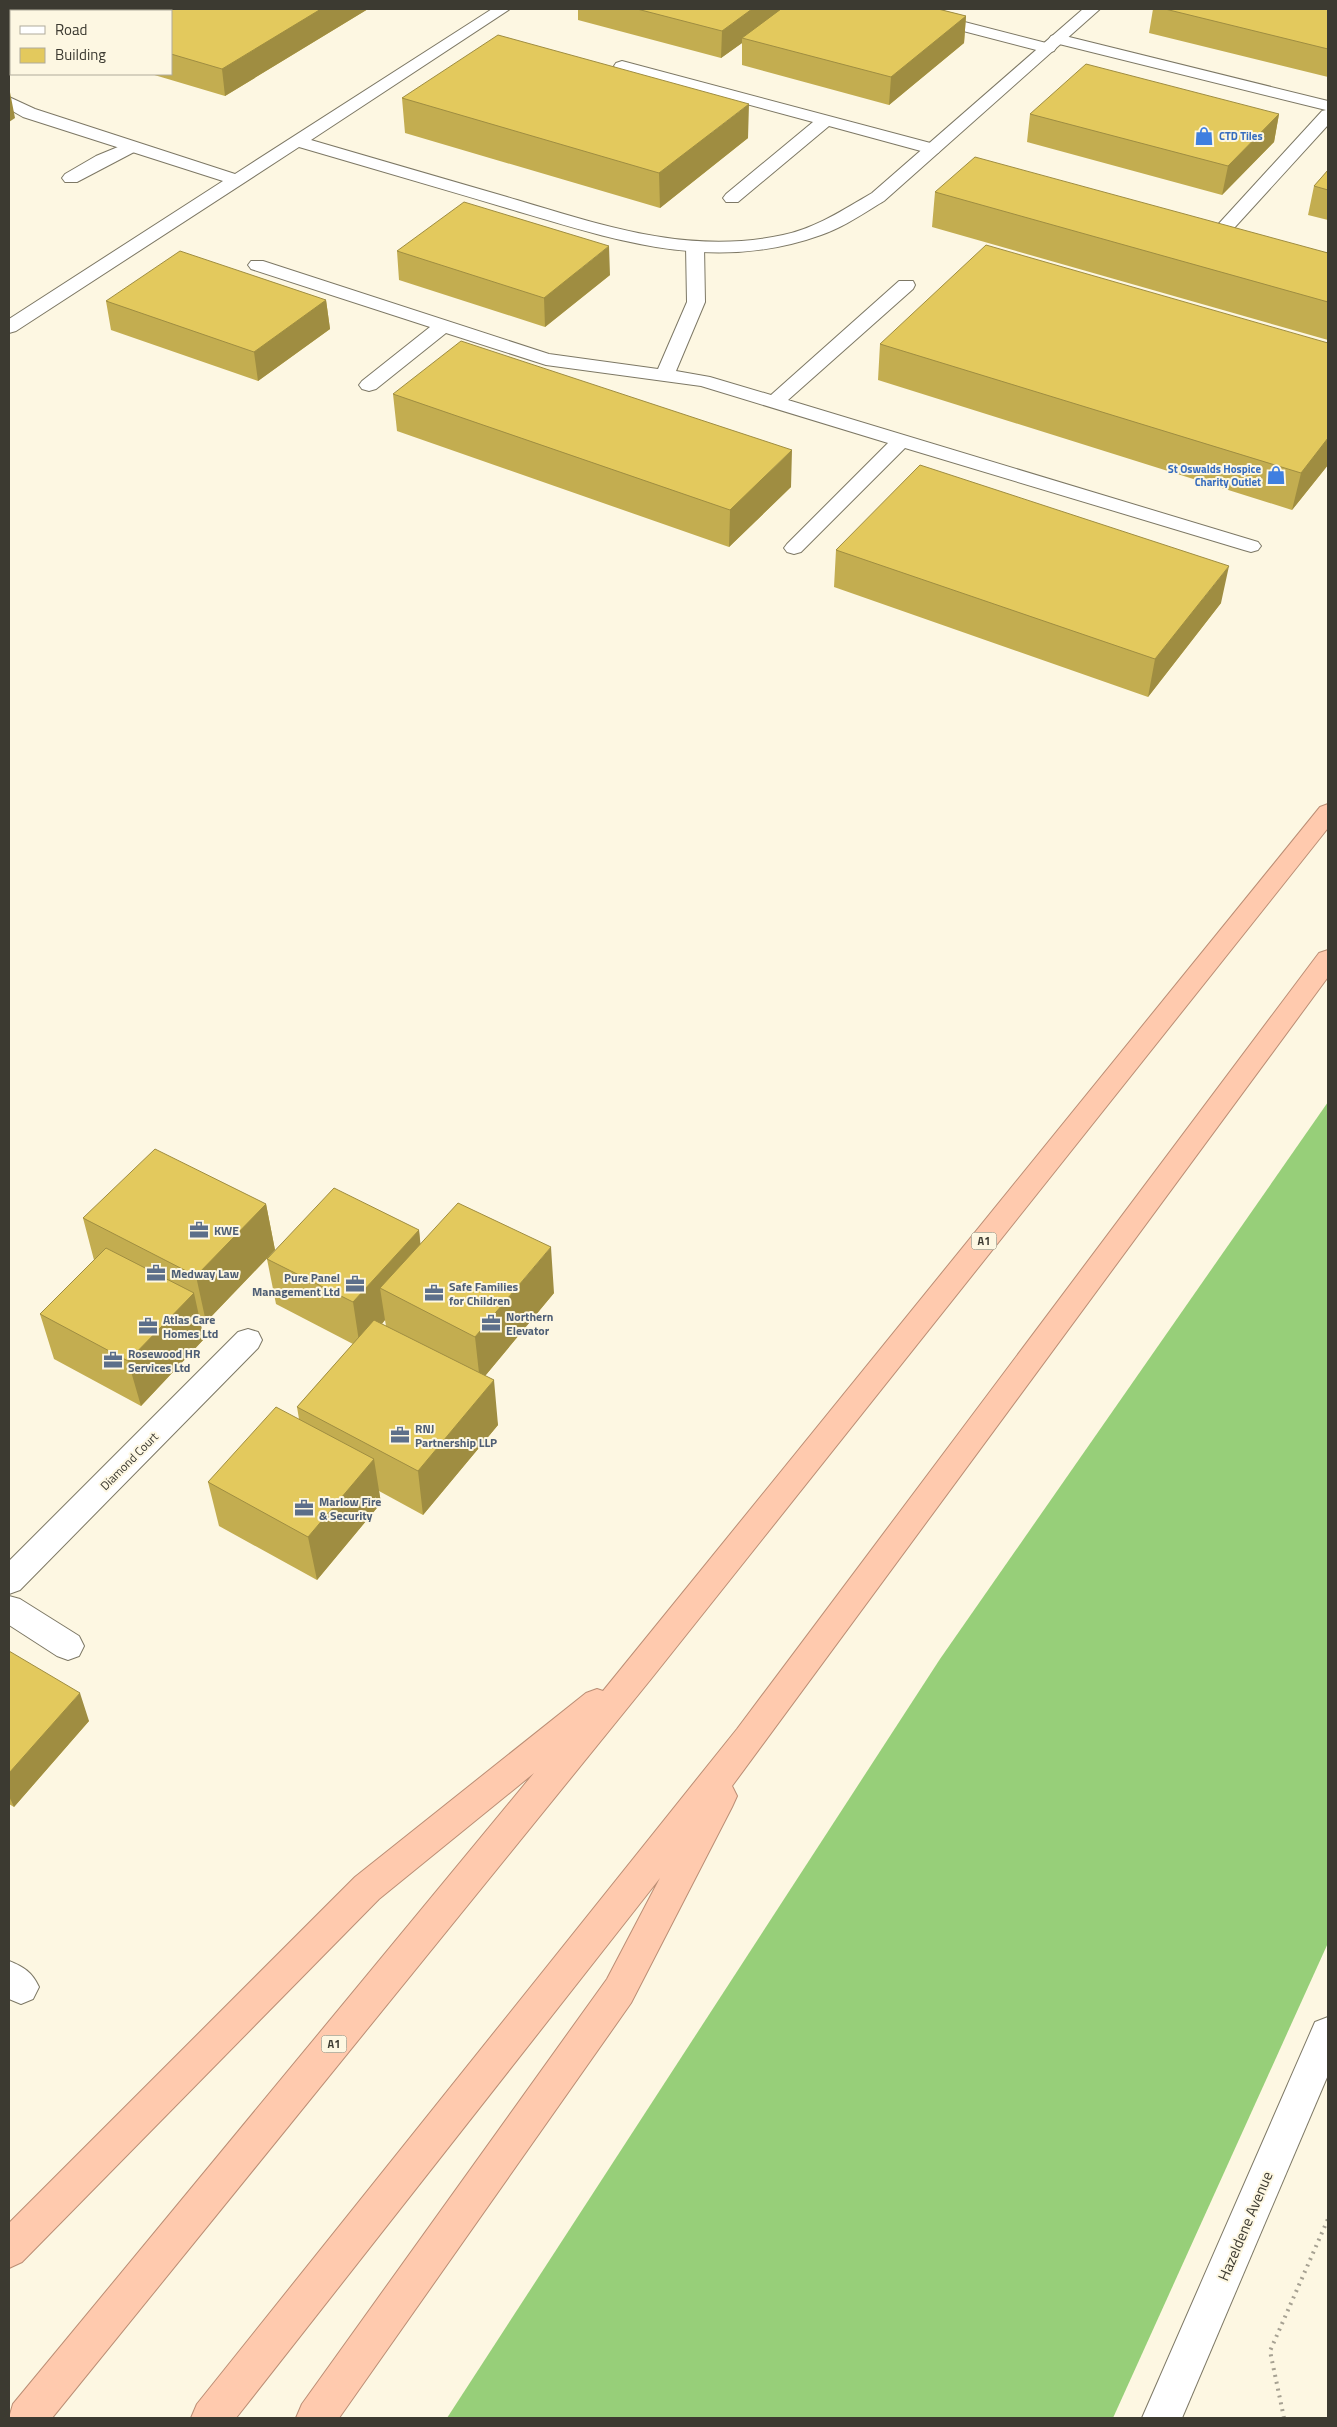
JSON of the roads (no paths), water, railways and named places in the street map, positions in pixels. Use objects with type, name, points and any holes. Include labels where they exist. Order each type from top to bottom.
[{"type":"highway","name":"A1","points":[[27,2418],[640,1670],[1328,812]]},
{"type":"highway","points":[[211,2418],[749,1740],[1328,959]]},
{"type":"highway","name":"A1","points":[[9,2249],[367,1888],[640,1670]]},
{"type":"highway","points":[[316,2418],[619,1990],[749,1740]]},
{"type":"street","points":[[9,327],[502,9]]},
{"type":"street","points":[[896,9],[1328,106]]},
{"type":"street","points":[[297,141],[624,237],[664,244],[748,246],[790,238],[841,219],[878,196],[1092,9]]},
{"type":"street","points":[[622,66],[932,149]]},
{"type":"street","points":[[9,102],[29,113],[237,180]]},
{"type":"street","points":[[1219,234],[1328,115]]},
{"type":"street","points":[[732,198],[825,121]]},
{"type":"street","points":[[71,178],[102,160],[130,147]]},
{"type":"street","points":[[1200,229],[1237,239]]},
{"type":"street","points":[[665,375],[696,302],[695,246]]},
{"type":"street","points":[[257,265],[546,359],[704,381],[1251,546]]},
{"type":"street","points":[[774,403],[906,285]]},
{"type":"street","points":[[369,385],[444,325]]},
{"type":"street","points":[[794,548],[901,441]]},
{"type":"street","name":"Diamond Court","points":[[9,1581],[248,1340]]},
{"type":"street","points":[[9,1609],[68,1646]]},
{"type":"street","name":"Hazeldene Avenue","points":[[1162,2418],[1328,2034]]},
{"type":"place","name":"CTD Tiles","points":[[1204,136]]},
{"type":"place","name":"St Oswalds Hospice Charity Outlet","points":[[1276,475]]},
{"type":"place","name":"KWE","points":[[199,1230]]},
{"type":"place","name":"Medway Law","points":[[156,1273]]},
{"type":"place","name":"Pure Panel Management Ltd","points":[[355,1284]]},
{"type":"place","name":"Safe Families for Children","points":[[434,1293]]},
{"type":"place","name":"Northern Elevator","points":[[491,1323]]},
{"type":"place","name":"Atlas Care Homes Ltd","points":[[148,1326]]},
{"type":"place","name":"Rosewood HR Services Ltd","points":[[113,1360]]},
{"type":"place","name":"RNJ Partnership LLP","points":[[400,1435]]},
{"type":"place","name":"Marlow Fire & Security","points":[[304,1508]]}]
